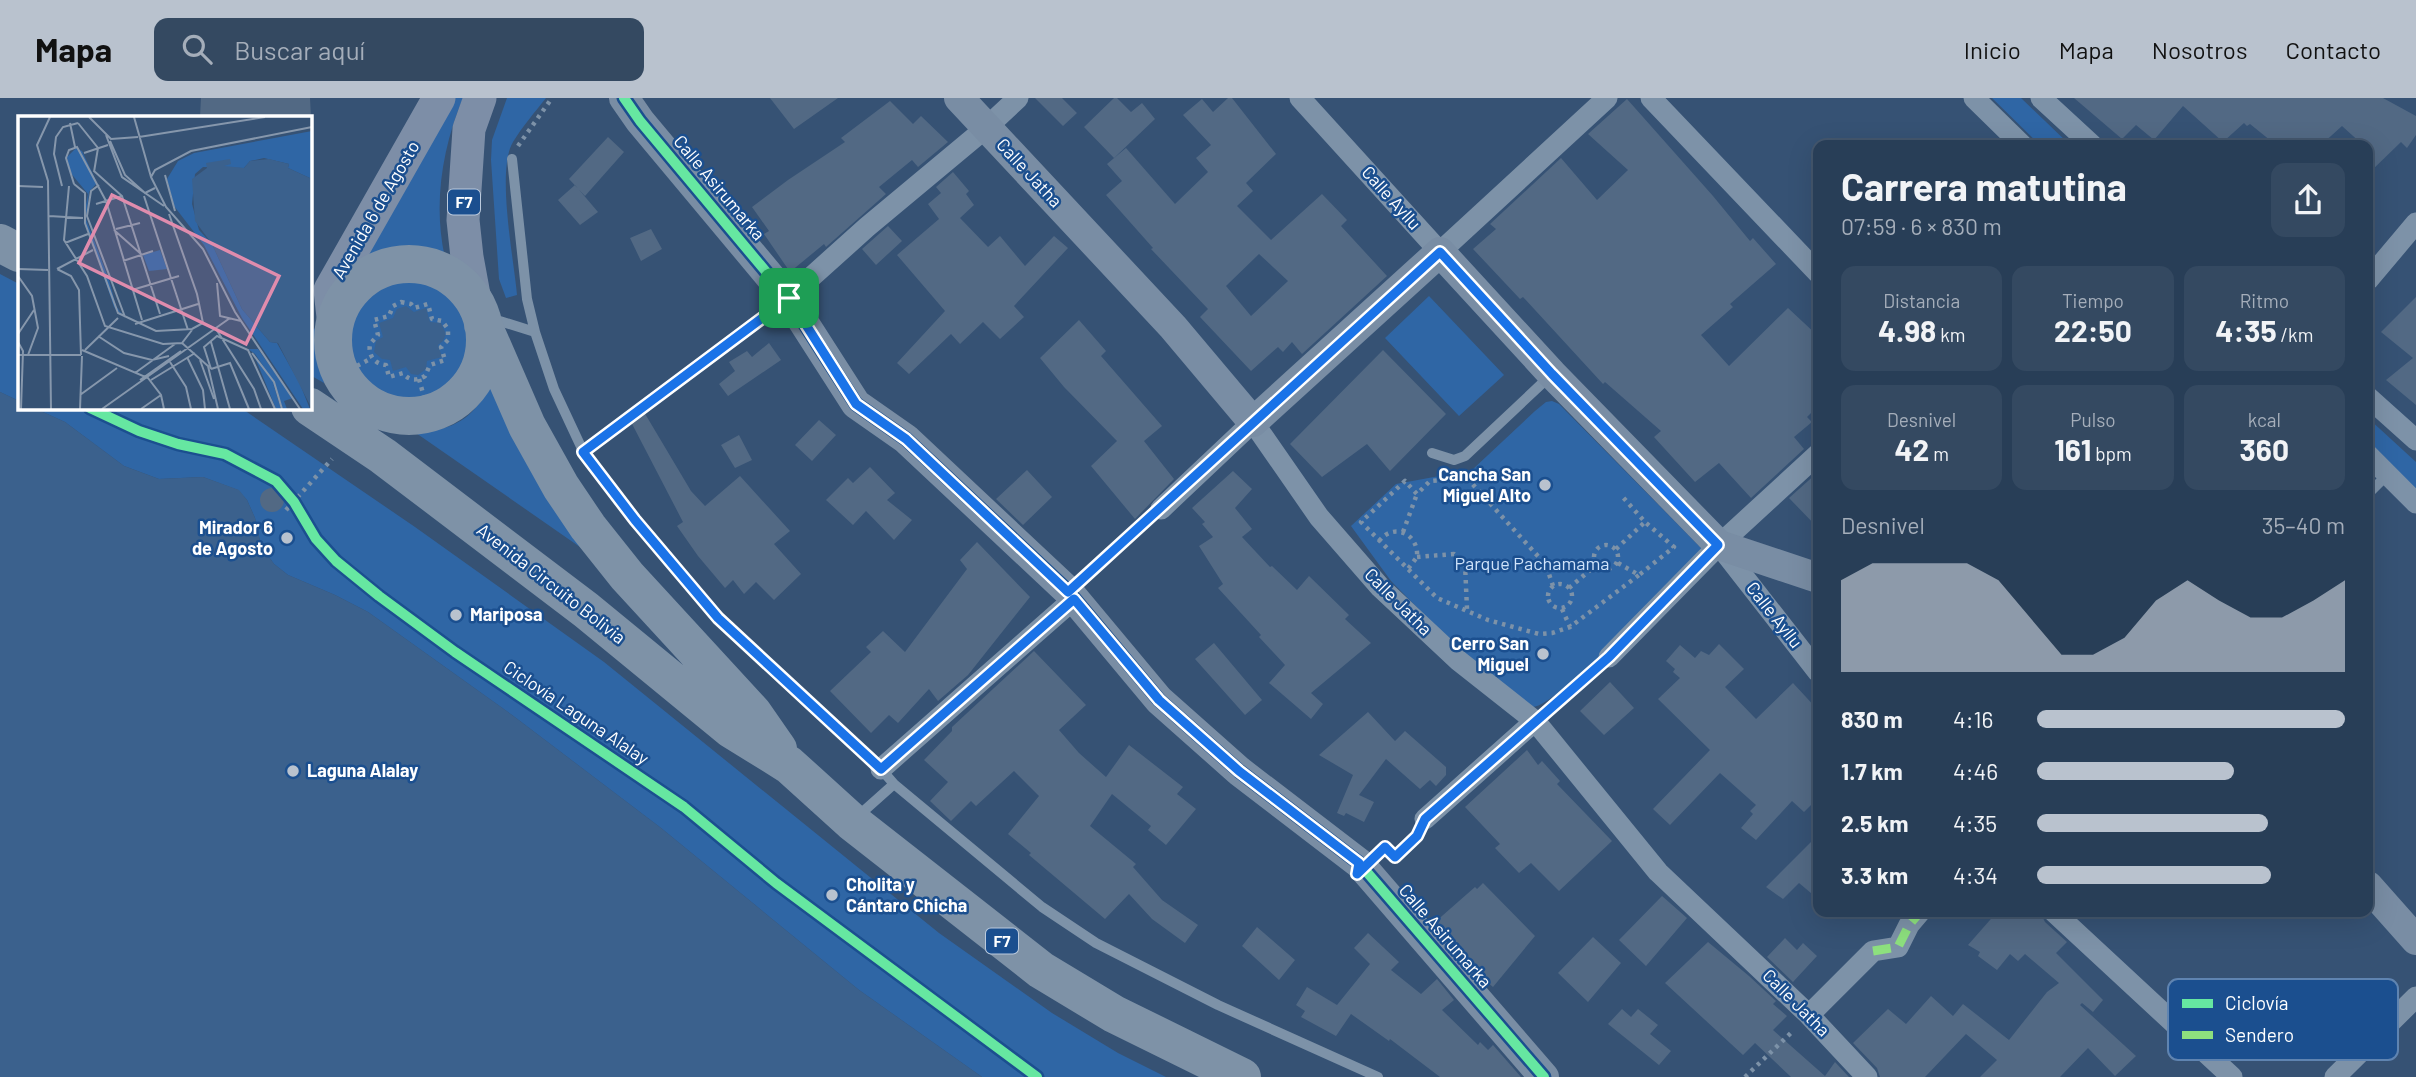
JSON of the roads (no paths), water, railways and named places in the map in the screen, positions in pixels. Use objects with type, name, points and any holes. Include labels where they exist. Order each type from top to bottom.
[{"type":"highway","points":[[0,243],[18,252]]},
{"type":"highway","name":"F7","points":[[419,265],[453,278],[470,295],[480,315],[484,336],[479,369],[467,388],[439,409],[414,406],[380,410],[359,397],[357,367],[335,357],[334,302],[371,274],[394,266],[419,265]]},
{"type":"highway","name":"Avenida Circuito Bolivia","points":[[480,315],[527,426],[561,487],[588,527],[658,611],[753,713],[789,765]]},
{"type":"highway","points":[[357,367],[359,418],[383,456]]},
{"type":"highway","points":[[312,407],[359,418],[414,406]]},
{"type":"highway","name":"Avenida Circuito Bolivia","points":[[312,408],[383,456],[586,610],[730,729],[789,765],[852,822],[1041,970],[1114,1014],[1242,1077]]},
{"type":"main road","name":"F7","points":[[480,98],[469,129],[463,220],[467,257],[480,315]]},
{"type":"main road","name":"Avenida 6 de Agosto","points":[[334,302],[435,100]]},
{"type":"street","name":"Calle Asirumarka","points":[[624,98],[639,121],[789,298],[856,404],[906,439],[1071,595],[1159,700],[1239,771],[1359,863],[1544,1077]]},
{"type":"street","name":"Calle Jatha","points":[[959,98],[1172,327],[1253,422],[1319,517],[1380,587],[1459,661],[1535,721],[1658,872],[1810,1015],[1867,1077]]},
{"type":"street","points":[[789,298],[867,227],[1018,98]]},
{"type":"street","name":"Calle Ayllu","points":[[1300,98],[1552,374],[1718,545],[1813,666]]},
{"type":"street","points":[[1161,509],[1607,98]]},
{"type":"street","points":[[1651,98],[1813,268]]},
{"type":"street","points":[[1974,98],[2017,140]]},
{"type":"street","points":[[2041,98],[2087,140]]},
{"type":"street","points":[[2373,275],[2416,223]]},
{"type":"street","points":[[2373,401],[2416,440]]},
{"type":"street","points":[[1609,657],[1718,545],[1813,459]]},
{"type":"street","points":[[2373,460],[2416,503]]},
{"type":"street","points":[[1718,545],[1813,576]]},
{"type":"street","points":[[887,776],[1071,595]]},
{"type":"street","points":[[1425,819],[1535,721]]},
{"type":"street","points":[[2373,892],[2416,940]]},
{"type":"street","points":[[1810,1015],[1873,951],[1898,947],[1916,917]]},
{"type":"street","points":[[2059,917],[2168,1018]]},
{"type":"street","points":[[2398,1015],[2416,997]]},
{"type":"street","points":[[2214,1060],[2232,1077]]},
{"type":"street","points":[[2335,1077],[2352,1060]]},
{"type":"lane","points":[[512,159],[526,287],[535,332],[554,389],[583,452],[635,520],[718,618],[887,776],[1042,907],[1096,943],[1218,1004],[1378,1077]]},
{"type":"lane","points":[[480,315],[535,332]]},
{"type":"lane","points":[[1433,453],[1454,460],[1465,456],[1552,374]]},
{"type":"lane","points":[[2373,489],[2389,474]]},
{"type":"lane","points":[[852,822],[887,776]]},
{"type":"place","name":"Cancha San Miguel Alto","points":[[1545,485]]},
{"type":"place","name":"Mirador 6 de Agosto","points":[[287,538]]},
{"type":"place","name":"Mariposa","points":[[456,615]]},
{"type":"place","name":"Cerro San Miguel","points":[[1543,654]]},
{"type":"place","name":"Laguna Alalay","points":[[293,771]]},
{"type":"place","name":"Cholita y Cántaro Chicha","points":[[832,895]]},
{"type":"park label","name":"Parque Pachamama","points":[[1532,564]]}]
